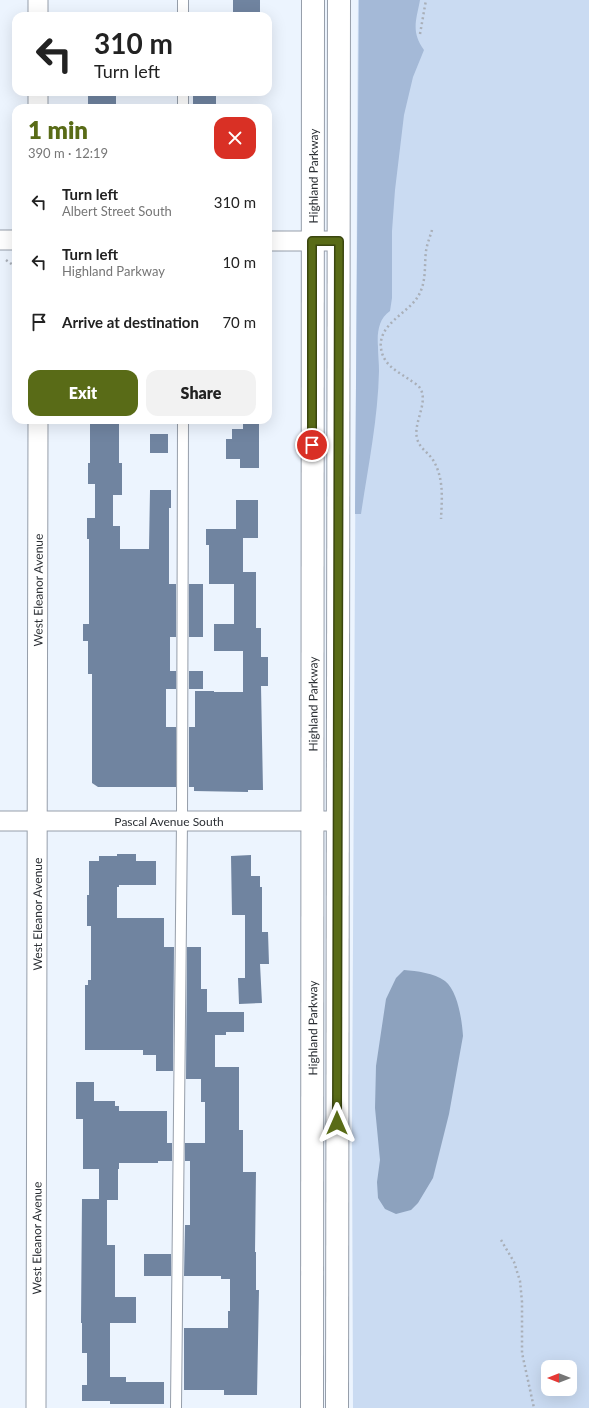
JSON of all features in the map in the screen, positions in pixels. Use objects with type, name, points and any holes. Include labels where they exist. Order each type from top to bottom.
[{"type":"street","points":[[38,0],[38,12]]},
{"type":"street","name":"Highland Parkway","points":[[312,1408],[313,0]]},
{"type":"street","name":"Highland Parkway","points":[[337,1408],[339,0]]},
{"type":"street","points":[[0,240],[12,240]]},
{"type":"street","points":[[272,241],[339,241]]},
{"type":"street","name":"West Eleanor Avenue","points":[[36,1408],[38,424]]},
{"type":"street","name":"Pascal Avenue South","points":[[0,821],[337,821]]},
{"type":"lane","points":[[183,0],[183,12]]},
{"type":"lane","points":[[176,1408],[182,821],[183,424]]},
{"type":"path","points":[[420,34],[426,0]]},
{"type":"path","points":[[432,230],[426,249],[426,274],[423,286],[417,298],[389,326],[384,334],[381,347],[384,358],[390,367],[419,387],[422,394],[422,403],[416,429],[416,438],[422,449],[433,459],[440,476],[442,491],[441,519]]},
{"type":"path","points":[[0,259],[6,259],[12,264]]},
{"type":"path","points":[[501,1240],[514,1262],[520,1282],[522,1302],[522,1353],[534,1408]]},
{"type":"shaded area","points":[[358,0],[589,0],[589,1408],[353,1408],[352,1129]]},
{"type":"shaded area","points":[[359,0],[420,0],[416,20],[416,32],[417,38],[424,50],[413,77],[404,115],[395,190],[392,231],[392,298],[390,311],[383,318],[378,332],[379,371],[375,425],[361,514],[355,514]]},
{"type":"shaded area","points":[[404,970],[431,974],[445,981],[456,999],[462,1022],[463,1036],[449,1114],[433,1178],[418,1203],[411,1210],[396,1214],[385,1209],[378,1198],[377,1182],[380,1160],[375,1108],[376,1066],[386,999],[396,978]]},
{"type":"building","points":[[233,0],[260,0],[260,12],[233,12]]},
{"type":"building","points":[[88,96],[116,96],[116,104],[88,104]]},
{"type":"building","points":[[193,96],[216,96],[216,104],[193,104]]},
{"type":"building","points":[[90,424],[119,424],[119,463],[122,463],[122,495],[113,495],[113,526],[120,526],[120,549],[149,549],[150,490],[171,490],[171,508],[169,508],[169,584],[176,584],[176,637],[170,637],[170,671],[176,671],[176,689],[166,689],[166,727],[176,727],[176,787],[98,787],[92,783],[92,674],[88,674],[88,641],[83,641],[83,624],[89,624],[89,539],[87,539],[87,518],[95,518],[95,484],[88,484],[88,463],[90,463]]},
{"type":"building","points":[[243,424],[259,424],[259,468],[240,468],[240,459],[226,459],[226,439],[232,439],[232,429],[243,429]]},
{"type":"building","points":[[150,434],[168,434],[168,453],[150,453]]},
{"type":"building","points":[[236,500],[258,500],[258,538],[243,538],[243,572],[256,572],[256,628],[261,628],[261,657],[268,657],[268,686],[261,686],[263,790],[248,790],[248,792],[194,791],[194,787],[189,787],[189,727],[195,727],[195,691],[243,692],[243,651],[214,651],[214,624],[234,624],[234,584],[209,584],[209,545],[206,545],[206,529],[236,529]]},
{"type":"building","points":[[189,584],[203,584],[203,637],[189,637]]},
{"type":"building","points":[[189,671],[203,671],[203,689],[189,689]]},
{"type":"building","points":[[117,854],[136,854],[136,861],[156,861],[156,885],[119,885],[119,887],[117,887],[117,918],[164,918],[164,947],[174,947],[173,1071],[156,1071],[156,1055],[143,1055],[143,1050],[85,1050],[85,985],[88,985],[88,980],[91,980],[91,926],[87,926],[89,861],[99,861],[99,856],[117,856]]},
{"type":"building","points":[[251,855],[251,876],[260,876],[260,887],[262,887],[262,932],[268,932],[269,964],[260,964],[262,1003],[239,1004],[238,978],[245,978],[245,915],[232,915],[231,856]]},
{"type":"building","points":[[187,947],[201,947],[201,989],[207,989],[207,1012],[244,1012],[244,1032],[226,1032],[226,1035],[215,1035],[215,1067],[239,1067],[239,1130],[243,1130],[243,1172],[256,1172],[255,1252],[256,1290],[259,1290],[257,1395],[224,1395],[224,1390],[184,1390],[184,1328],[228,1328],[228,1311],[230,1311],[230,1279],[221,1279],[221,1276],[184,1276],[185,1225],[190,1225],[190,1161],[185,1161],[185,1143],[205,1143],[205,1102],[201,1102],[201,1079],[186,1079]]},
{"type":"building","points":[[76,1082],[94,1082],[94,1101],[115,1101],[115,1106],[119,1106],[119,1111],[167,1111],[167,1143],[172,1143],[172,1161],[158,1161],[158,1163],[119,1163],[118,1200],[107,1200],[107,1245],[115,1245],[115,1297],[136,1297],[136,1323],[110,1323],[110,1377],[126,1377],[126,1382],[164,1382],[164,1404],[110,1404],[110,1401],[82,1401],[82,1385],[87,1385],[87,1353],[82,1353],[81,1323],[82,1199],[99,1199],[99,1169],[83,1169],[83,1119],[76,1119]]},
{"type":"building","points":[[144,1254],[171,1254],[171,1276],[144,1276]]},
{"type":"route","points":[[312,445],[312,241],[339,241],[337,1123]]}]
